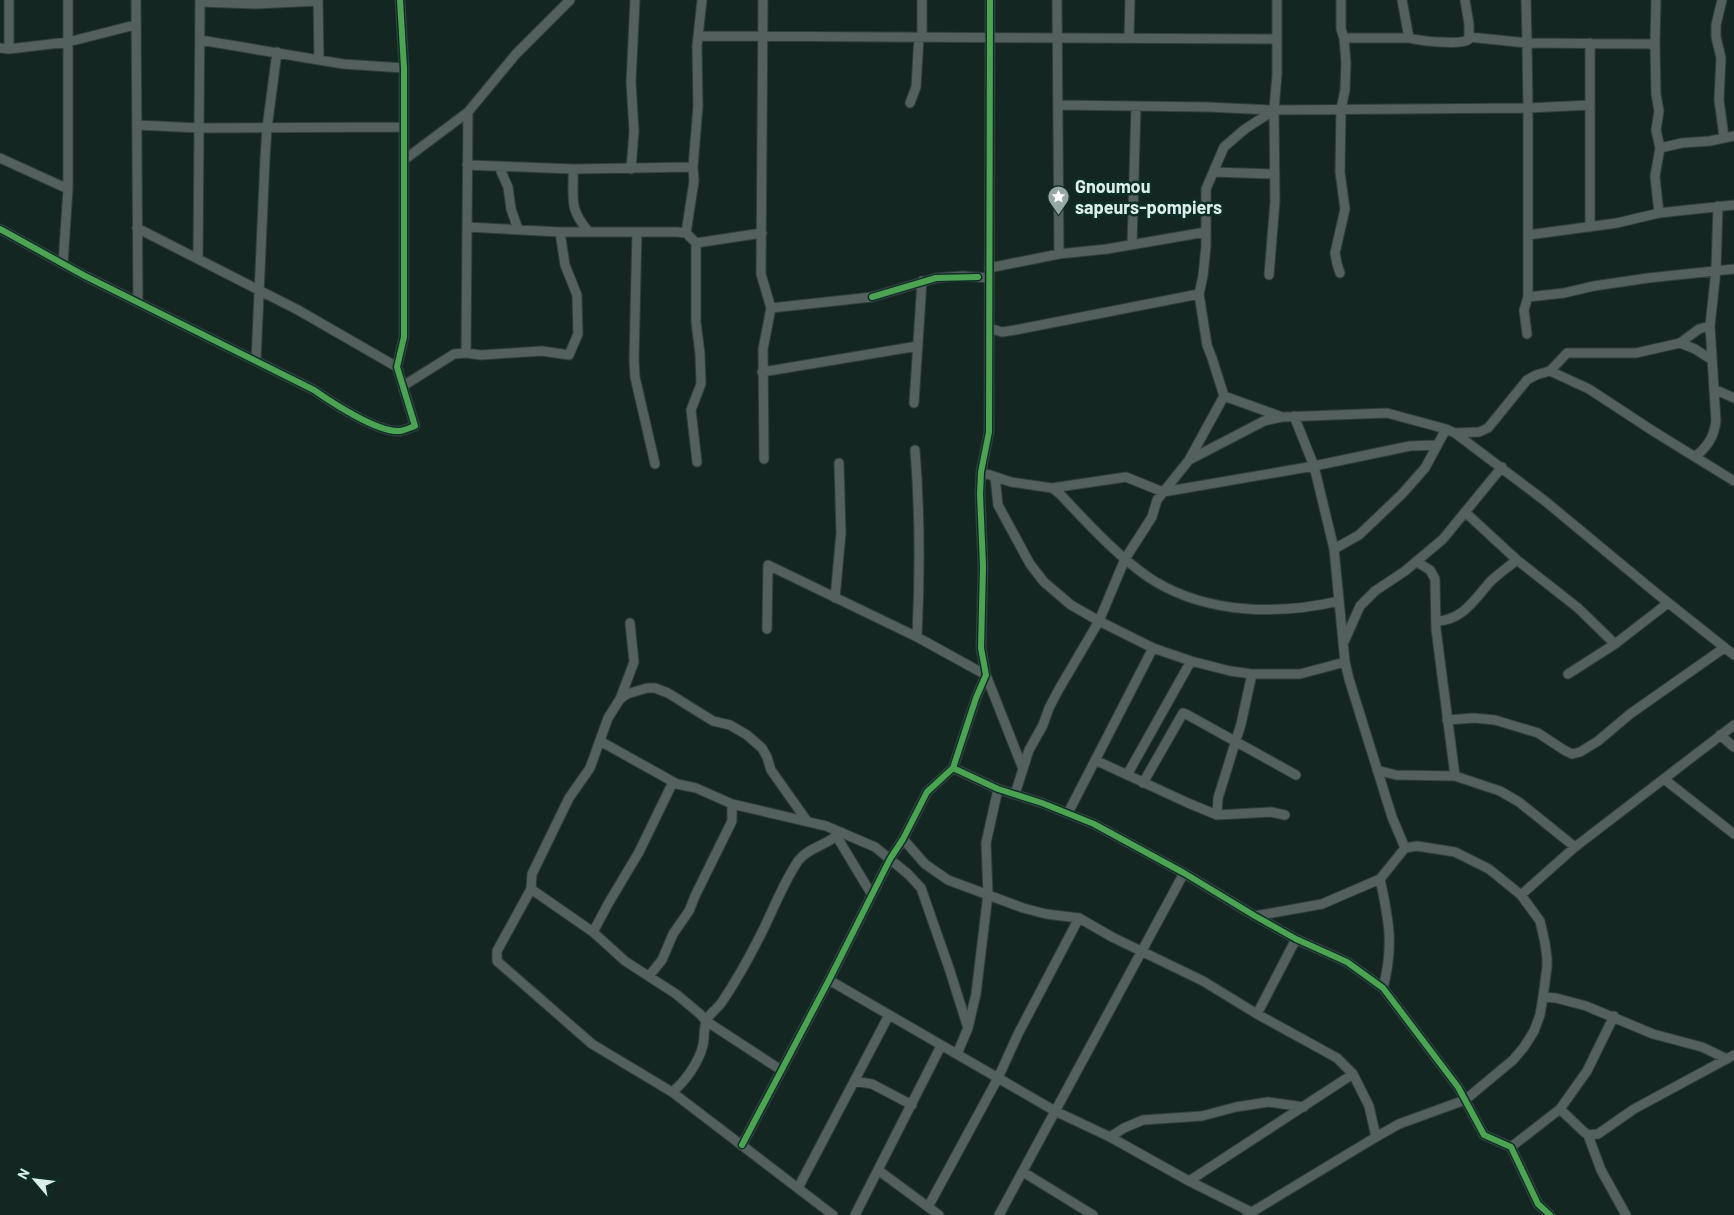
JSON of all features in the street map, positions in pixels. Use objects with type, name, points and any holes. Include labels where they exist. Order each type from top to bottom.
[{"type":"street","points":[[9,0],[4,48],[68,42],[135,25]]},
{"type":"street","points":[[63,264],[68,189],[68,0]]},
{"type":"street","points":[[136,0],[138,302]]},
{"type":"street","points":[[0,228],[85,276],[314,390],[336,406],[361,419],[399,431],[415,426],[397,367],[404,337],[404,68],[400,0]]},
{"type":"street","points":[[404,160],[468,112],[516,54],[570,0]]},
{"type":"street","points":[[631,169],[634,131],[631,82],[635,0]]},
{"type":"street","points":[[686,233],[693,194],[698,106],[698,36],[702,0]]},
{"type":"street","points":[[763,0],[761,274],[771,308],[763,349],[764,459]]},
{"type":"street","points":[[910,103],[916,87],[921,37],[922,0]]},
{"type":"street","points":[[990,0],[989,432],[981,472],[980,532],[983,566],[981,648],[986,675],[1023,769]]},
{"type":"street","points":[[1057,0],[1059,254]]},
{"type":"street","points":[[1129,38],[1130,0]]},
{"type":"street","points":[[1269,275],[1275,201],[1274,110],[1277,74],[1277,0]]},
{"type":"street","points":[[1340,273],[1335,253],[1345,209],[1340,172],[1342,109],[1345,90],[1341,0]]},
{"type":"street","points":[[1402,0],[1409,38]]},
{"type":"street","points":[[1344,38],[1409,38],[1434,42],[1463,42],[1468,40],[1469,36],[1465,0]]},
{"type":"street","points":[[1526,0],[1528,297],[1524,310],[1527,334]]},
{"type":"street","points":[[1656,0],[1656,94],[1659,111],[1656,130],[1660,148],[1656,176],[1657,200],[1660,213]]},
{"type":"street","points":[[1722,0],[1716,25],[1716,37],[1720,58],[1720,100],[1724,137]]},
{"type":"street","points":[[198,259],[200,1],[255,4],[318,1],[319,60]]},
{"type":"street","points":[[698,36],[1276,39]]},
{"type":"street","points":[[1469,36],[1527,43],[1656,44]]},
{"type":"street","points":[[200,40],[355,65],[404,68]]},
{"type":"street","points":[[1590,43],[1590,228]]},
{"type":"street","points":[[256,362],[267,128],[278,52]]},
{"type":"street","points":[[1058,104],[1274,110],[1528,108],[1590,105]]},
{"type":"street","points":[[1132,244],[1136,106]]},
{"type":"street","points":[[1015,794],[1029,750],[1043,725],[1049,708],[1099,621],[1125,559],[1152,517],[1157,500],[1189,460],[1224,396],[1207,345],[1200,294],[1206,232],[1206,189],[1224,147],[1245,129],[1274,110]]},
{"type":"street","points":[[466,353],[468,112]]},
{"type":"street","points":[[137,125],[199,128],[404,127]]},
{"type":"street","points":[[1660,148],[1734,136]]},
{"type":"street","points":[[0,158],[68,189]]},
{"type":"street","points":[[467,165],[500,168],[573,169],[693,168]]},
{"type":"street","points":[[500,168],[508,187],[518,228]]},
{"type":"street","points":[[573,169],[573,207],[579,220],[589,232]]},
{"type":"street","points":[[1214,172],[1275,174]]},
{"type":"street","points":[[1528,235],[1617,224],[1660,213],[1734,205]]},
{"type":"street","points":[[1695,457],[1710,443],[1714,435],[1716,421],[1710,326],[1716,270],[1718,206]]},
{"type":"street","points":[[467,227],[518,228],[560,232],[686,233],[696,244],[696,322],[701,384],[691,410],[697,462]]},
{"type":"street","points":[[137,228],[298,310],[397,367]]},
{"type":"street","points":[[403,386],[454,354],[480,355],[542,351],[569,356],[578,334],[577,295],[565,265],[560,232]]},
{"type":"street","points":[[637,232],[635,377],[655,464]]},
{"type":"street","points":[[771,308],[872,297],[922,281],[946,276],[989,273],[1059,254],[1107,249],[1206,232]]},
{"type":"street","points":[[696,244],[762,233]]},
{"type":"street","points":[[1528,297],[1564,293],[1635,280],[1734,269]]},
{"type":"street","points":[[914,403],[922,281]]},
{"type":"street","points":[[989,328],[1002,332],[1015,330],[1200,294]]},
{"type":"street","points":[[1189,460],[1264,421],[1282,417],[1388,413],[1451,431],[1479,432],[1488,428],[1526,380],[1536,375],[1550,372],[1568,353],[1636,353],[1680,344],[1700,329],[1710,326]]},
{"type":"street","points":[[1680,344],[1695,349],[1712,360]]},
{"type":"street","points":[[762,372],[918,346]]},
{"type":"street","points":[[1550,372],[1589,389],[1653,432],[1734,481]]},
{"type":"street","points":[[1714,389],[1734,398]]},
{"type":"street","points":[[1224,396],[1282,417]]},
{"type":"street","points":[[1294,416],[1314,466],[1334,550],[1345,662],[1392,817],[1405,848]]},
{"type":"street","points":[[1334,550],[1359,535],[1402,494],[1425,468],[1437,445],[1451,431]]},
{"type":"street","points":[[1451,431],[1545,500],[1668,603],[1734,655]]},
{"type":"street","points":[[981,472],[1011,482],[1052,488],[1126,477],[1163,492],[1314,466],[1410,446],[1437,445]]},
{"type":"street","points":[[915,450],[918,482],[919,585],[917,638]]},
{"type":"street","points":[[835,598],[841,533],[839,463]]},
{"type":"street","points":[[1343,643],[1360,606],[1374,591],[1417,562],[1443,539],[1502,467]]},
{"type":"street","points":[[995,477],[998,505],[1030,564],[1044,582],[1071,605],[1099,621],[1153,648],[1191,661],[1230,671],[1252,674],[1300,674],[1345,662]]},
{"type":"street","points":[[1052,488],[1125,559],[1156,582],[1174,591],[1199,600],[1248,609],[1298,608],[1339,601]]},
{"type":"street","points":[[1465,512],[1517,560],[1578,608],[1615,644]]},
{"type":"street","points":[[1436,621],[1450,620],[1469,607],[1490,582],[1517,560]]},
{"type":"street","points":[[1417,562],[1430,570],[1435,579],[1436,621],[1455,776]]},
{"type":"street","points":[[767,629],[768,565],[917,638],[986,675]]},
{"type":"street","points":[[1568,674],[1615,644],[1668,603]]},
{"type":"street","points":[[630,623],[634,662],[620,699],[608,718],[590,768],[569,798],[532,874],[531,889],[496,951],[497,961],[592,1044],[672,1092],[833,1215]]},
{"type":"street","points":[[1068,813],[1153,648]]},
{"type":"street","points":[[1447,720],[1468,718],[1496,720],[1538,733],[1572,754],[1580,752],[1598,741],[1630,714],[1724,648]]},
{"type":"street","points":[[1128,775],[1191,661]]},
{"type":"street","points":[[1217,815],[1217,804],[1241,724],[1252,674]]},
{"type":"street","points":[[742,1145],[890,859],[928,792],[953,768],[976,698],[986,675]]},
{"type":"street","points":[[620,699],[627,694],[647,688],[656,688],[668,693],[712,721],[730,725],[747,734],[762,748],[767,756],[771,770],[807,821]]},
{"type":"street","points":[[1143,783],[1183,713],[1296,775]]},
{"type":"street","points":[[1522,895],[1575,847],[1734,724]]},
{"type":"street","points":[[1720,735],[1734,747]]},
{"type":"street","points":[[600,741],[673,782],[696,788],[732,804],[826,826],[839,835],[875,847],[921,888],[950,968],[968,1028]]},
{"type":"street","points":[[1095,760],[1217,815],[1271,812],[1285,815]]},
{"type":"street","points":[[953,768],[998,789],[1094,824],[1184,873],[1255,916],[1347,962],[1383,988],[1458,1087],[1484,1135],[1511,1147],[1538,1204],[1550,1215]]},
{"type":"street","points":[[1377,770],[1396,775],[1455,776],[1500,791],[1519,802],[1575,847]]},
{"type":"street","points":[[1664,779],[1734,834]]},
{"type":"street","points":[[593,932],[640,852],[673,782]]},
{"type":"street","points":[[957,1054],[968,1028],[976,994],[988,894],[986,843],[998,789]]},
{"type":"street","points":[[649,976],[662,960],[672,934],[689,911],[694,896],[732,821],[732,804]]},
{"type":"street","points":[[839,835],[872,895]]},
{"type":"street","points":[[672,1092],[678,1087],[697,1060],[703,1046],[706,1021],[721,1003],[744,966],[789,874],[804,854],[839,835]]},
{"type":"street","points":[[903,839],[925,864],[948,880],[1023,908],[1046,914],[1078,918],[1142,952],[1203,981],[1256,1014],[1336,1058],[1353,1074],[1370,1106],[1376,1137]]},
{"type":"street","points":[[829,980],[1055,1111],[1110,1137],[1249,1213],[1399,1124],[1465,1100],[1513,1060],[1534,1031],[1540,1015],[1547,967],[1545,943],[1540,921],[1522,895],[1489,869],[1455,852],[1417,846],[1405,848],[1380,879],[1322,904],[1255,916]]},
{"type":"street","points":[[999,1215],[1184,873]]},
{"type":"street","points":[[1380,879],[1389,921],[1390,950],[1388,971],[1383,988]]},
{"type":"street","points":[[531,889],[593,932],[625,961],[676,994],[706,1021],[781,1070]]},
{"type":"street","points":[[928,1206],[998,1078],[1018,1034],[1078,918]]},
{"type":"street","points":[[1256,1014],[1296,938]]},
{"type":"street","points":[[1543,997],[1571,1001],[1614,1016],[1653,1034],[1731,1057]]},
{"type":"street","points":[[798,1188],[889,1015]]},
{"type":"street","points":[[1511,1147],[1560,1109],[1590,1066],[1614,1016]]},
{"type":"street","points":[[855,1215],[941,1046]]},
{"type":"street","points":[[1588,1135],[1598,1134],[1634,1109],[1731,1057]]},
{"type":"street","points":[[1189,1181],[1353,1074]]},
{"type":"street","points":[[854,1082],[872,1084],[912,1105]]},
{"type":"street","points":[[1110,1137],[1142,1120],[1202,1116],[1236,1106],[1268,1102],[1304,1107]]},
{"type":"street","points":[[1560,1109],[1588,1135],[1601,1170],[1626,1215]]},
{"type":"street","points":[[878,1170],[939,1215]]},
{"type":"street","points":[[1023,1172],[1081,1212],[1093,1215]]},
{"type":"cycle path","points":[[0,229],[85,276],[314,390],[343,409],[368,422],[380,427],[400,431],[415,426],[397,367],[404,337],[404,68],[400,0]]},
{"type":"cycle path","points":[[742,1145],[890,859],[903,839],[927,792],[953,768],[976,698],[986,675],[981,648],[983,566],[980,494],[981,472],[989,432],[990,0]]},
{"type":"cycle path","points":[[872,297],[936,278],[978,277]]},
{"type":"cycle path","points":[[953,768],[998,789],[1042,803],[1094,824],[1184,873],[1296,939],[1347,962],[1383,988],[1458,1087],[1484,1135],[1511,1147],[1538,1204],[1550,1215]]},
{"type":"place","name":"Gnoumou sapeurs-pompiers","points":[[1059,215]]}]
